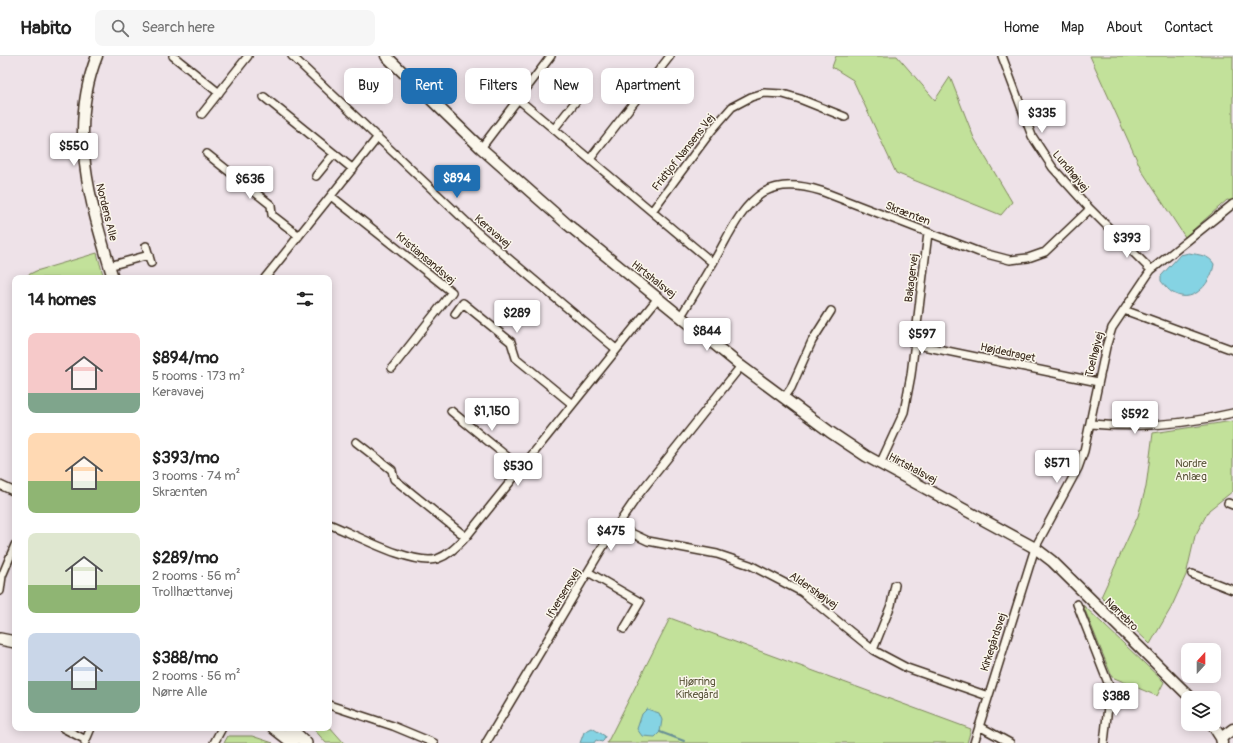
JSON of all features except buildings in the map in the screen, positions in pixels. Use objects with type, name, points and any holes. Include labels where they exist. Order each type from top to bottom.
[{"type":"main road","points":[[0,639],[12,641]]},
{"type":"main road","points":[[278,731],[293,743]]},
{"type":"main road","points":[[293,731],[306,743]]},
{"type":"street","name":"Nordens Alle","points":[[97,56],[85,96],[82,123],[85,171],[112,275]]},
{"type":"street","points":[[173,56],[219,93]]},
{"type":"street","points":[[202,114],[248,56]]},
{"type":"street","name":"Keravavej","points":[[292,56],[477,232],[616,349]]},
{"type":"street","name":"Hirtshalsvej","points":[[386,56],[481,148],[567,224],[741,366],[830,432],[880,464],[1035,548]]},
{"type":"street","points":[[531,82],[551,56]]},
{"type":"street","points":[[590,159],[670,56]]},
{"type":"street","name":"Lundhøjvej","points":[[1002,56],[1032,136],[1053,168],[1090,208]]},
{"type":"street","name":"Fridtjof Nansens Vej","points":[[652,211],[712,130],[732,106],[751,96],[764,93],[783,94],[800,98],[845,117]]},
{"type":"street","points":[[264,97],[353,169]]},
{"type":"street","points":[[481,148],[514,104]]},
{"type":"street","points":[[524,104],[713,263]]},
{"type":"street","points":[[554,129],[574,104]]},
{"type":"street","points":[[267,275],[378,137]]},
{"type":"street","points":[[207,154],[271,205],[272,215],[299,236]]},
{"type":"street","points":[[316,176],[334,154]]},
{"type":"street","name":"Skrænten","points":[[681,316],[737,221],[749,204],[765,192],[789,185],[806,186],[821,191],[985,254],[1010,260],[1028,258],[1045,252],[1090,208]]},
{"type":"street","name":"Kristiansandsvej","points":[[331,196],[452,292],[392,368]]},
{"type":"street","name":"Toelhøjvej","points":[[1035,548],[1078,468],[1091,424],[1098,382],[1112,328],[1151,270],[1233,204]]},
{"type":"street","points":[[1090,208],[1151,270]]},
{"type":"street","name":"Bakagervej","points":[[880,464],[891,444],[904,412],[911,375],[913,344],[928,233]]},
{"type":"street","points":[[146,246],[151,263]]},
{"type":"street","points":[[109,266],[149,255]]},
{"type":"street","points":[[332,525],[404,557],[419,560],[436,559],[451,553],[466,537],[658,298]]},
{"type":"street","points":[[455,314],[463,303],[511,342],[516,358],[572,404]]},
{"type":"street","points":[[1124,310],[1233,350]]},
{"type":"street","points":[[784,398],[791,388],[812,341],[831,311]]},
{"type":"street","name":"Højdedraget","points":[[913,344],[1098,382]]},
{"type":"street","name":"Ifversensvej","points":[[486,743],[618,524],[639,494],[741,366]]},
{"type":"street","points":[[451,411],[521,468]]},
{"type":"street","points":[[1091,424],[1154,425],[1215,417],[1233,413]]},
{"type":"street","points":[[356,442],[392,470],[394,479],[466,537]]},
{"type":"street","points":[[0,485],[12,491]]},
{"type":"street","name":"Aldershøjvej","points":[[618,524],[631,533],[648,541],[718,554],[750,565],[802,592],[873,650],[907,668],[988,696]]},
{"type":"street","name":"Kirkegårdsvej","points":[[974,743],[1035,548]]},
{"type":"street","name":"Nørrebro","points":[[1035,548],[1052,561],[1184,691]]},
{"type":"street","points":[[0,591],[1,576],[12,552]]},
{"type":"street","points":[[588,572],[640,602],[624,629]]},
{"type":"street","points":[[1192,574],[1233,590]]},
{"type":"street","points":[[873,650],[891,605],[895,585]]},
{"type":"street","points":[[1077,604],[1110,688],[1104,743]]},
{"type":"street","points":[[332,706],[393,726],[434,743]]},
{"type":"street","points":[[979,726],[1010,743]]},
{"type":"street","points":[[1215,731],[1219,741],[1233,729]]},
{"type":"street","points":[[68,731],[85,741],[90,731]]},
{"type":"street","points":[[214,743],[220,731]]},
{"type":"green space","points":[[836,56],[897,56],[935,100],[950,77],[974,138],[1012,202],[1001,215],[896,173],[853,80],[832,67]]},
{"type":"green space","points":[[1090,56],[1233,56],[1233,201],[1227,200],[1185,237],[1142,171]]},
{"type":"green space","points":[[97,253],[103,275],[28,275],[36,271]]},
{"type":"green space","name":"Nordre Anlæg","points":[[1233,421],[1233,491],[1209,510],[1195,536],[1186,575],[1171,608],[1150,644],[1101,597],[1138,516],[1146,487],[1153,433]]},
{"type":"green space","points":[[1083,605],[1164,682],[1157,696],[1112,677]]},
{"type":"green space","name":"Hjørring Kirkegård","points":[[670,618],[971,729],[967,743],[607,743]]},
{"type":"green space","points":[[332,729],[344,743],[326,743],[316,731],[332,731]]},
{"type":"green space","points":[[228,736],[252,736],[273,743],[224,743]]},
{"type":"water","points":[[1189,253],[1207,257],[1214,264],[1213,271],[1206,284],[1201,289],[1189,296],[1182,296],[1173,293],[1168,289],[1161,281],[1161,276],[1180,255]]},
{"type":"water","points":[[647,709],[659,713],[662,720],[660,732],[655,737],[642,736],[637,729],[642,714]]},
{"type":"water","points":[[592,728],[605,736],[604,740],[602,742],[596,740],[594,743],[580,743],[584,732]]},
{"type":"waterway","points":[[660,732],[684,741]]}]
